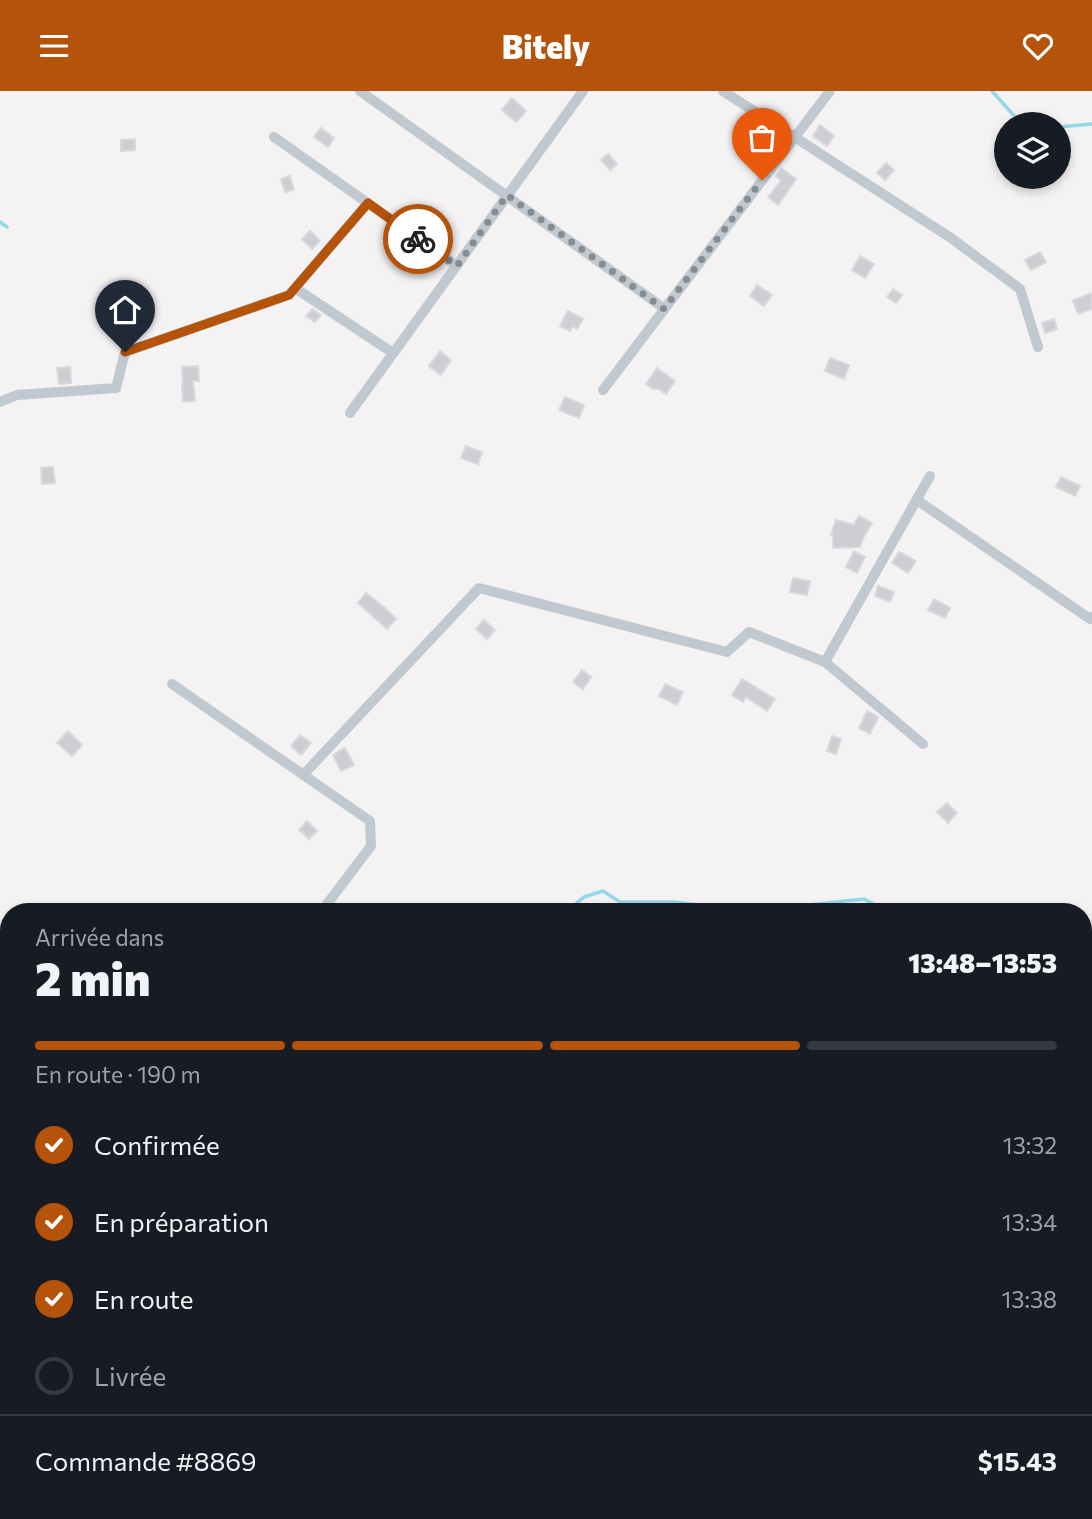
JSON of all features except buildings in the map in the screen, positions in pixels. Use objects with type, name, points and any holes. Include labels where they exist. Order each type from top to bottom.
[{"type":"street","points":[[360,91],[664,309]]},
{"type":"street","points":[[350,413],[583,91]]},
{"type":"street","points":[[723,91],[951,238],[1020,289],[1038,348]]},
{"type":"street","points":[[603,390],[830,91]]},
{"type":"street","points":[[274,137],[457,266]]},
{"type":"street","points":[[0,403],[17,395],[116,388],[125,352],[289,295],[368,203]]},
{"type":"street","points":[[295,288],[393,353]]},
{"type":"street","points":[[825,662],[930,476]]},
{"type":"street","points":[[917,500],[1090,619],[1092,617]]},
{"type":"street","points":[[303,775],[479,588],[727,652],[749,632],[825,662],[923,744]]},
{"type":"street","points":[[172,684],[370,821],[371,846],[328,903]]},
{"type":"waterway","points":[[992,91],[1011,112]]},
{"type":"waterway","points":[[1071,126],[1092,124]]},
{"type":"waterway","points":[[0,222],[7,227]]},
{"type":"waterway","points":[[577,903],[584,897],[603,891],[620,902],[682,903]]},
{"type":"waterway","points":[[827,903],[864,899],[872,903]]},
{"type":"way so far","points":[[418,239],[457,266],[507,195],[664,309],[762,180]]},
{"type":"route","points":[[125,352],[289,295],[368,203],[418,239]]}]
